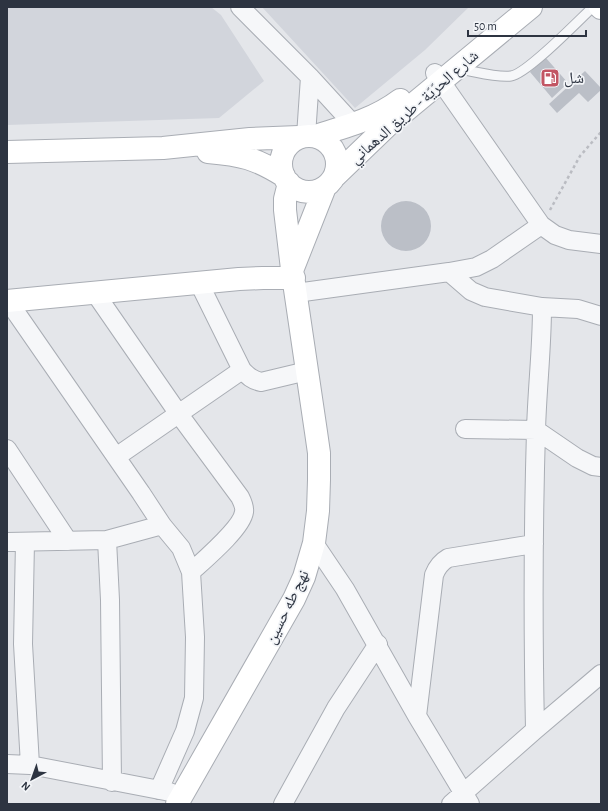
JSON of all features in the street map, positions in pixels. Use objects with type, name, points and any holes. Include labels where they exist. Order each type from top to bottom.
[{"type":"main road","name":"شارع الحرّيّة - طريق الدهماني","points":[[330,182],[387,126],[514,7]]},
{"type":"main road","name":"شارع الحرّيّة - طريق الدهماني","points":[[306,136],[353,124],[373,117],[390,108],[446,71],[531,7]]},
{"type":"main road","points":[[286,179],[282,167],[282,158],[285,150],[291,142],[306,136]]},
{"type":"main road","points":[[7,152],[163,148],[250,139],[306,136],[326,142],[335,151],[337,168],[330,182],[318,190],[310,192],[295,188],[286,179],[262,163],[240,156],[163,148]]},
{"type":"main road","name":"نهج طه حسين","points":[[179,800],[294,599],[304,577],[314,543],[318,511],[319,453],[285,210],[286,179]]},
{"type":"main road","name":"نهج طه حسين","points":[[294,280],[330,182]]},
{"type":"main road","points":[[8,301],[264,278],[294,280]]},
{"type":"street","points":[[240,7],[310,77],[353,124]]},
{"type":"street","points":[[446,71],[522,198],[541,225],[555,235],[568,240],[601,244]]},
{"type":"street","points":[[306,136],[310,77]]},
{"type":"street","points":[[294,280],[449,272],[476,267],[492,259],[541,225]]},
{"type":"street","points":[[449,272],[471,290],[485,297],[542,308],[578,309],[601,316]]},
{"type":"street","points":[[198,283],[242,370],[254,381],[260,382],[307,371]]},
{"type":"street","points":[[95,293],[178,413],[240,497],[244,510],[242,518],[233,530],[191,572]]},
{"type":"street","points":[[8,301],[162,525],[180,548],[186,558],[191,572],[194,637],[194,698],[185,731],[159,790]]},
{"type":"street","points":[[535,730],[533,635],[534,544],[536,430],[542,308]]},
{"type":"street","points":[[116,457],[242,370]]},
{"type":"street","points":[[465,429],[536,430],[577,458],[593,466],[601,467]]},
{"type":"street","points":[[7,449],[68,541]]},
{"type":"street","points":[[7,542],[107,540],[162,525]]},
{"type":"street","points":[[107,540],[110,600],[112,782]]},
{"type":"street","points":[[25,542],[15,644],[30,765]]},
{"type":"street","points":[[314,543],[346,589],[378,644],[418,716],[461,801],[535,730],[601,674]]},
{"type":"street","points":[[418,716],[434,575],[436,569],[448,558],[534,544]]},
{"type":"street","points":[[283,804],[336,708],[378,644]]},
{"type":"street","points":[[7,764],[30,765],[159,790],[179,800]]},
{"type":"lane","points":[[446,71],[504,77],[513,76],[522,72],[551,47],[593,7]]},
{"type":"path","points":[[541,225],[580,156],[601,132]]},
{"type":"shaded area","points":[[7,7],[211,7],[221,15],[264,81],[219,118],[7,125]]},
{"type":"shaded area","points":[[262,7],[469,7],[425,50],[355,108]]},
{"type":"building","points":[[546,58],[568,83],[552,98],[530,72]]},
{"type":"building","points":[[585,71],[601,88],[601,90],[588,102],[579,93],[557,113],[549,104]]},
{"type":"building","points":[[401,201],[411,201],[424,208],[431,221],[431,231],[424,244],[411,251],[401,251],[392,247],[385,240],[381,231],[381,221],[385,212],[392,205]]},
{"type":"place","name":"شل","points":[[550,78]]}]
